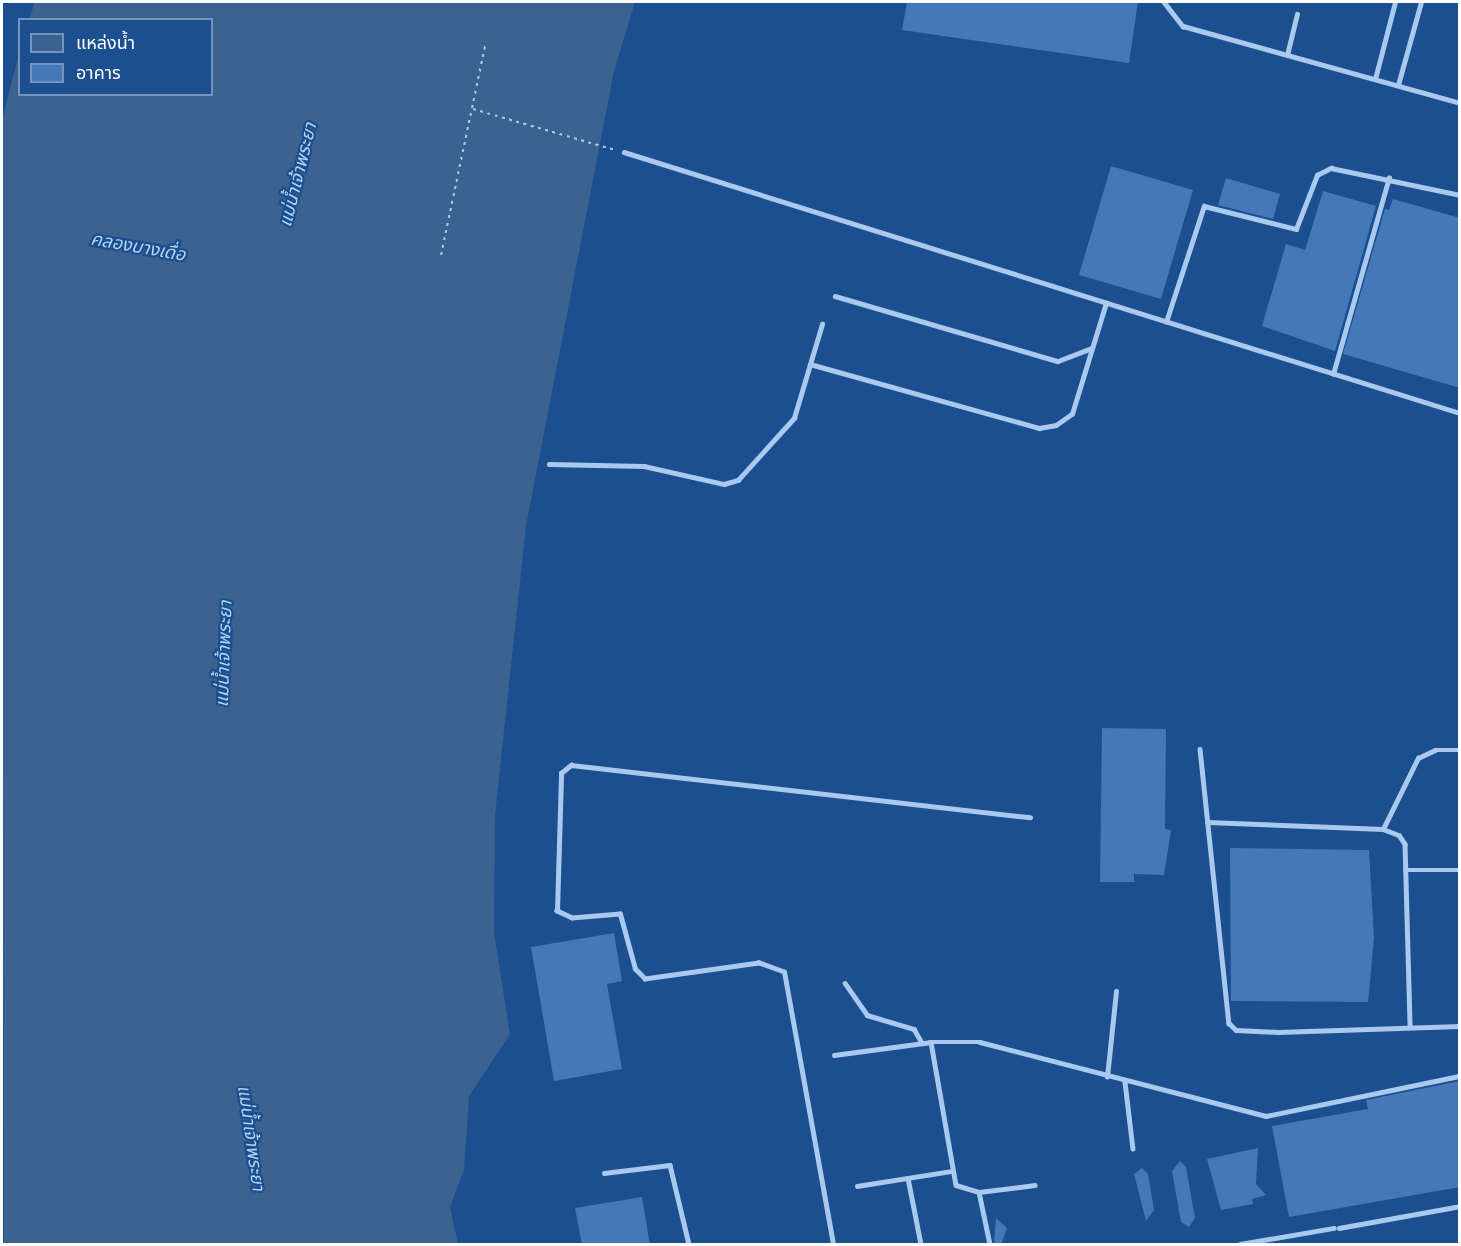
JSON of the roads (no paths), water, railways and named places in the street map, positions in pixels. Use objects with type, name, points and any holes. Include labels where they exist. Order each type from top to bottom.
[{"type":"lane","points":[[1164,2],[1183,26],[1460,103]]},
{"type":"lane","points":[[1375,79],[1395,2]]},
{"type":"lane","points":[[1398,85],[1421,2]]},
{"type":"lane","points":[[1287,55],[1297,14]]},
{"type":"lane","points":[[624,152],[1460,414]]},
{"type":"lane","points":[[1166,322],[1203,206],[1292,230],[1300,228],[1321,169],[1389,178],[1460,195]]},
{"type":"lane","points":[[1333,374],[1389,178]]},
{"type":"lane","points":[[835,296],[1058,361],[1092,348]]},
{"type":"lane","points":[[810,364],[1039,428],[1072,414],[1106,303]]},
{"type":"lane","points":[[549,464],[644,466],[724,484],[738,480],[794,418],[822,324]]},
{"type":"lane","points":[[1200,749],[1229,1023],[1236,1030],[1278,1032],[1460,1026]]},
{"type":"lane","points":[[1383,829],[1418,758],[1435,750],[1460,750]]},
{"type":"lane","points":[[833,1245],[784,972],[759,963],[645,979],[635,969],[620,914],[572,918],[557,911],[561,772],[571,765],[1030,817]]},
{"type":"lane","points":[[1207,822],[1383,829],[1399,835],[1405,844],[1410,1027]]},
{"type":"lane","points":[[1406,870],[1460,870]]},
{"type":"lane","points":[[845,983],[867,1015],[914,1029],[922,1043]]},
{"type":"lane","points":[[1107,1077],[1116,991]]},
{"type":"lane","points":[[931,1042],[956,1185],[979,1192],[1035,1185]]},
{"type":"lane","points":[[834,1055],[931,1042],[980,1042],[1125,1082],[1266,1116],[1460,1076]]},
{"type":"lane","points":[[1125,1082],[1132,1149]]},
{"type":"lane","points":[[604,1173],[670,1165],[689,1245]]},
{"type":"lane","points":[[856,1186],[952,1171]]},
{"type":"lane","points":[[908,1178],[921,1245]]},
{"type":"lane","points":[[979,1192],[990,1245]]},
{"type":"lane","points":[[1240,1245],[1456,1207]]},
{"type":"lane","points":[[1283,1237],[1284,1245]]},
{"type":"water","points":[[35,2],[635,2],[614,71],[526,526],[495,815],[494,933],[510,1034],[469,1096],[464,1170],[450,1207],[458,1244],[4,1244],[2,120],[18,57],[18,96],[213,96],[213,18],[29,18]]},
{"type":"water label","name":"แม่น้ำเจ้าพระยา","points":[[298,175]]},
{"type":"water label","name":"คลองบางเดื่อ","points":[[138,247]]},
{"type":"water label","name":"แม่น้ำเจ้าพระยา","points":[[224,654]]},
{"type":"water label","name":"แม่น้ำเจ้าพระยา","points":[[251,1138]]}]
